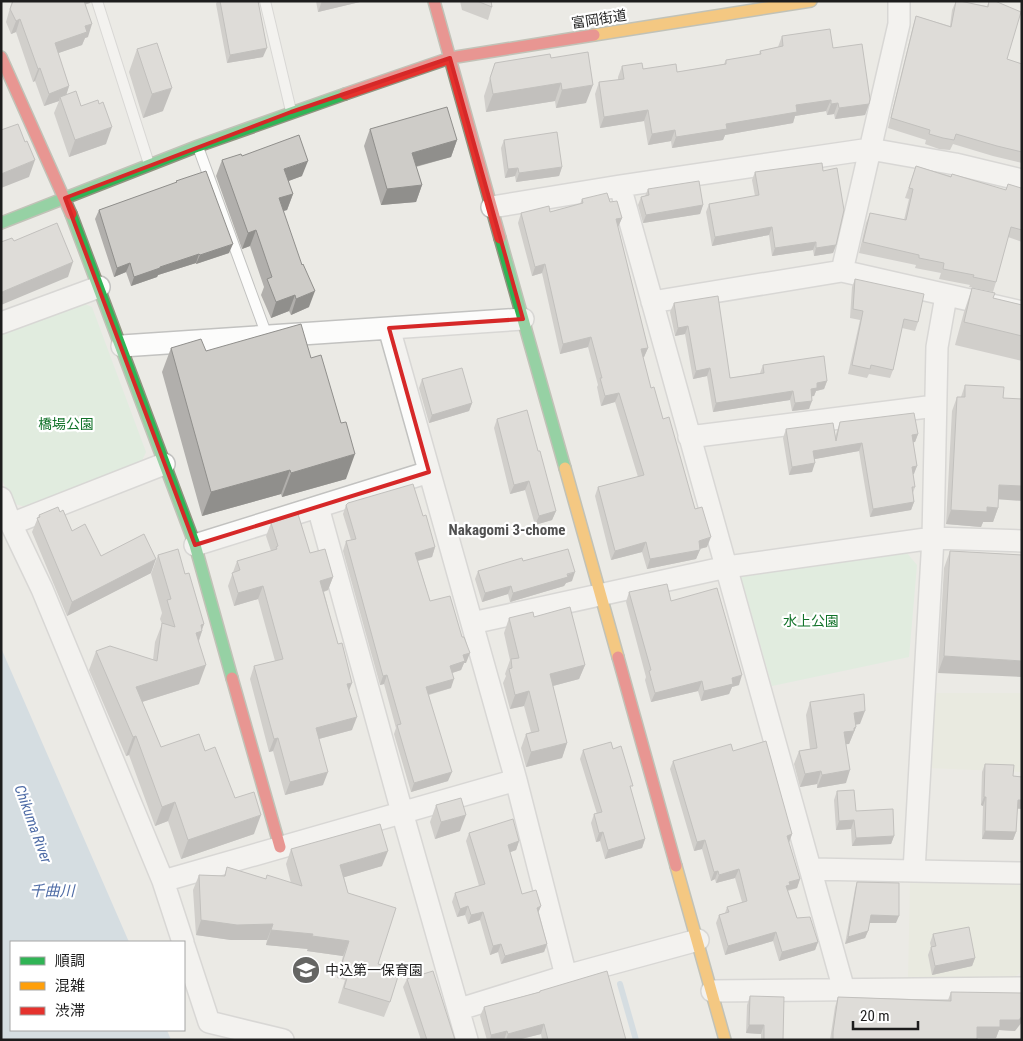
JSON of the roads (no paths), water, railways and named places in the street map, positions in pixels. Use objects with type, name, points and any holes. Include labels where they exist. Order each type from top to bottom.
[{"type":"main road","points":[[434,1],[548,415],[601,595],[725,1040]]},
{"type":"main road","name":"富岡街道","points":[[1,222],[291,112],[450,58],[709,13],[811,1]]},
{"type":"main road","points":[[1,57],[66,198],[195,545],[280,847]]},
{"type":"street","points":[[842,271],[899,24],[899,1]]},
{"type":"street","points":[[492,208],[620,186],[870,149],[955,164],[1022,180]]},
{"type":"street","points":[[620,186],[689,437],[812,869],[844,990]]},
{"type":"street","points":[[652,302],[842,271],[1022,312]]},
{"type":"street","points":[[1,323],[99,287]]},
{"type":"street","points":[[914,871],[933,538],[934,406],[937,347],[946,296]]},
{"type":"street","points":[[122,346],[523,320]]},
{"type":"street","points":[[389,328],[516,780],[566,976]]},
{"type":"street","points":[[689,437],[934,406]]},
{"type":"street","points":[[11,524],[164,464]]},
{"type":"street","points":[[195,545],[429,472]]},
{"type":"street","points":[[1,498],[11,524],[42,589],[163,881],[182,941]]},
{"type":"street","points":[[318,507],[402,812],[468,1040]]},
{"type":"street","points":[[472,623],[726,567],[933,538],[1022,541]]},
{"type":"street","points":[[163,881],[516,780]]},
{"type":"street","points":[[812,869],[1022,873]]},
{"type":"street","points":[[460,1008],[566,976],[698,940]]},
{"type":"street","points":[[185,949],[213,1031],[283,1040]]},
{"type":"street","points":[[712,991],[1022,988]]},
{"type":"lane","points":[[97,1],[149,165]]},
{"type":"lane","points":[[265,1],[291,112]]},
{"type":"lane","points":[[198,146],[267,336]]},
{"type":"water","name":"千曲川","points":[[1,648],[129,941],[10,941],[10,1031],[167,1031],[171,1040],[1,1040]]},
{"type":"waterway","points":[[620,984],[636,1040]]},
{"type":"place","name":"中込第一保育園","points":[[306,970]]},
{"type":"district","name":"Nakagomi 3-chome","points":[[507,530]]},
{"type":"park label","name":"橋場公園","points":[[66,424]]},
{"type":"park label","name":"水上公園","points":[[811,621]]},
{"type":"water label","name":"Chikuma River","points":[[33,824]]}]
